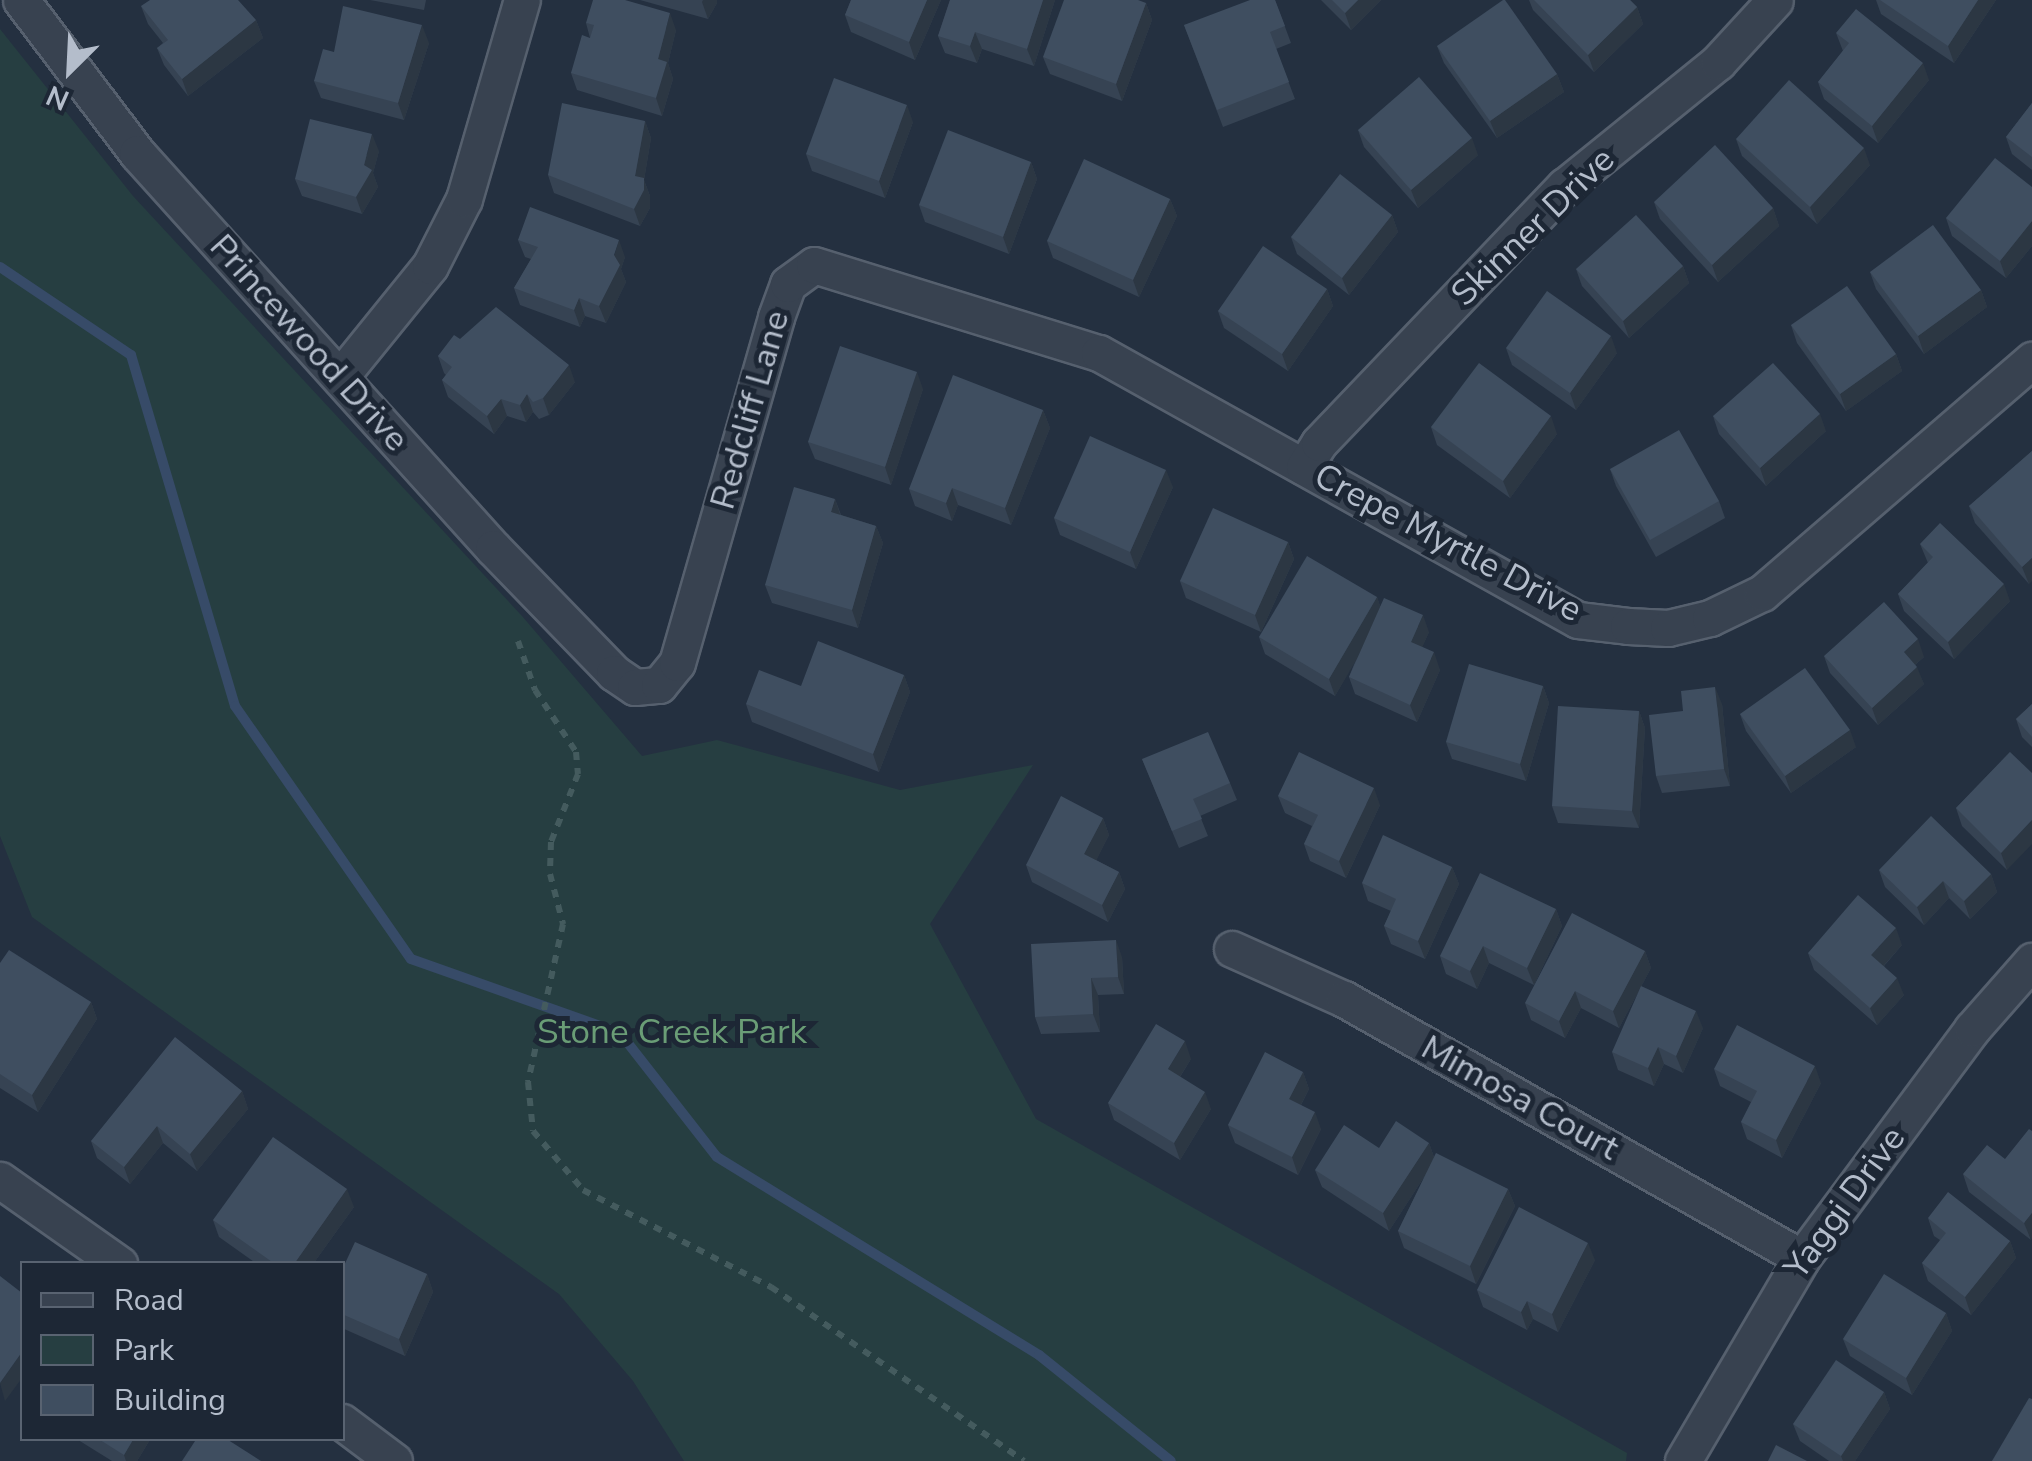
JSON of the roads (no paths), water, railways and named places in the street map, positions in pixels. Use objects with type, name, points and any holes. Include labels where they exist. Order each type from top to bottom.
[{"type":"street","name":"Princewood Drive","points":[[20,0],[137,153],[614,673]]},
{"type":"street","points":[[340,377],[430,266],[464,199],[522,0]]},
{"type":"street","name":"Skinner Drive","points":[[1304,466],[1319,443],[1565,186],[1718,62],[1775,0]]},
{"type":"street","name":"Redcliff Lane","points":[[614,673],[635,687],[659,685],[678,662],[776,317],[788,284],[814,266],[1098,353]]},
{"type":"street","name":"Crepe Myrtle Drive","points":[[1098,353],[1578,620],[1668,628],[1710,618],[1762,593],[2032,360]]},
{"type":"street","name":"Mimosa Court","points":[[1232,949],[1344,999],[1802,1258]]},
{"type":"street","name":"Yaggi Drive","points":[[1683,1461],[1802,1258],[1972,1029],[2032,961]]},
{"type":"street","points":[[0,1180],[114,1261]]},
{"type":"street","points":[[345,1424],[394,1461]]},
{"type":"waterway","points":[[0,267],[131,355],[235,706],[411,959],[620,1033],[717,1157],[1039,1355],[1171,1461]]},
{"type":"park label","name":"Stone Creek Park","points":[[672,1032]]}]
